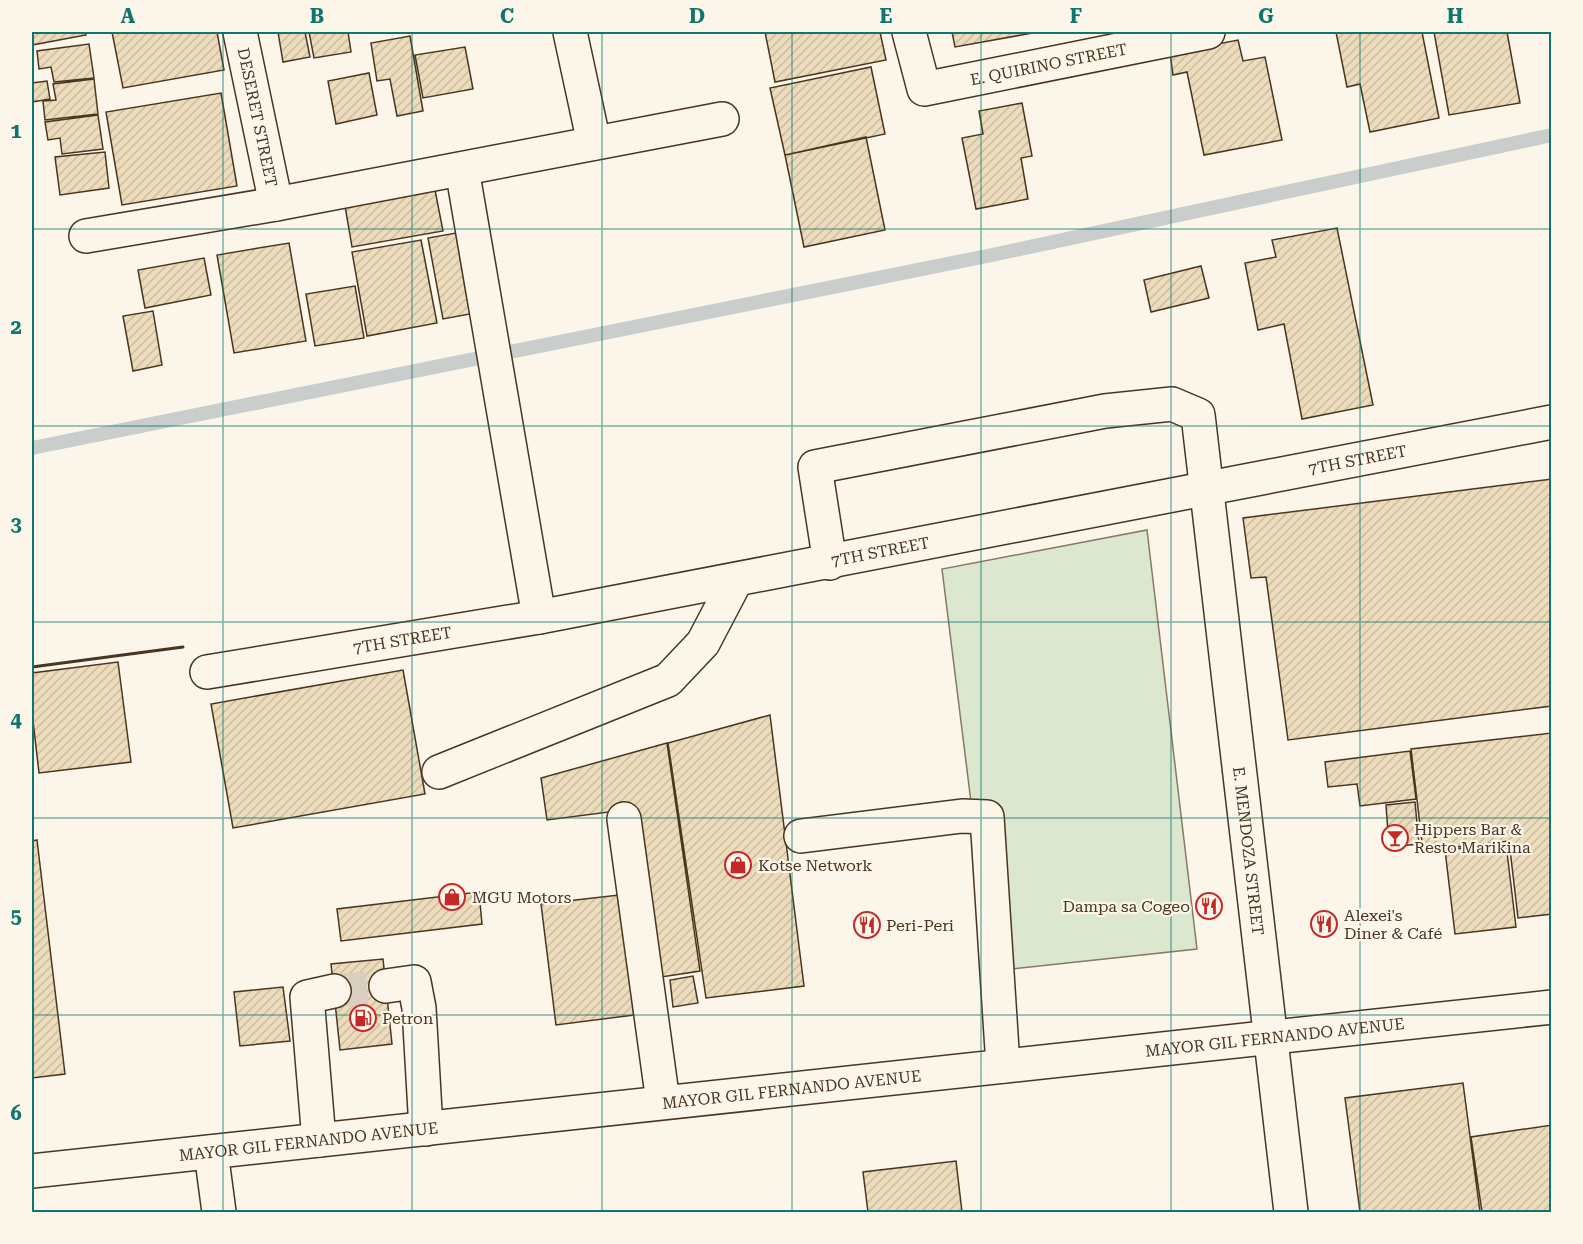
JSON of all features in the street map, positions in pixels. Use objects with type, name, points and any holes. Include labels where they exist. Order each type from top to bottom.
[{"type":"street","name":"DESERET STREET","points":[[240,32],[276,204]]},
{"type":"street","points":[[570,32],[594,143]]},
{"type":"street","name":"E. QUIRINO STREET","points":[[909,32],[924,89],[1208,32]]},
{"type":"street","points":[[86,236],[276,204],[722,119]]},
{"type":"street","points":[[462,169],[539,617]]},
{"type":"street","name":"E. MENDOZA STREET","points":[[830,562],[815,466],[1105,411],[1172,404],[1198,414],[1291,1212]]},
{"type":"street","name":"7TH STREET","points":[[207,672],[539,617],[1208,490],[1551,422]]},
{"type":"street","points":[[438,772],[668,680],[703,643],[736,580]]},
{"type":"street","points":[[801,836],[962,816],[987,817],[1004,1066]]},
{"type":"street","points":[[624,819],[663,1102]]},
{"type":"street","points":[[386,986],[414,982],[419,1008],[426,1129]]},
{"type":"street","points":[[319,1140],[307,997],[334,991]]},
{"type":"street","name":"MAYOR GIL FERNANDO AVENUE","points":[[32,1171],[1551,1007]]},
{"type":"street","points":[[211,1152],[219,1212]]},
{"type":"green space","points":[[1147,530],[1197,949],[992,971],[942,569]]},
{"type":"building","points":[[32,32],[85,32],[86,35],[32,45]]},
{"type":"building","points":[[112,32],[217,32],[224,70],[123,88]]},
{"type":"building","points":[[278,32],[305,32],[310,57],[283,62]]},
{"type":"building","points":[[309,32],[348,32],[351,52],[314,58]]},
{"type":"building","points":[[765,32],[880,32],[886,60],[775,82]]},
{"type":"building","points":[[952,32],[1038,32],[955,47]]},
{"type":"building","points":[[1336,32],[1422,32],[1439,118],[1370,132],[1360,84],[1347,87]]},
{"type":"building","points":[[1434,32],[1507,32],[1520,103],[1449,115]]},
{"type":"building","points":[[410,36],[423,111],[397,116],[390,79],[377,81],[371,43]]},
{"type":"building","points":[[1238,40],[1243,61],[1265,57],[1282,140],[1204,155],[1187,72],[1173,75],[1170,53]]},
{"type":"building","points":[[89,44],[94,78],[54,82],[51,67],[39,69],[37,51]]},
{"type":"building","points":[[465,47],[473,89],[423,98],[415,55]]},
{"type":"building","points":[[871,67],[885,134],[785,155],[770,88]]},
{"type":"building","points":[[369,73],[377,115],[336,124],[328,81]]},
{"type":"building","points":[[94,79],[98,114],[45,120],[43,101],[56,100],[53,84]]},
{"type":"building","points":[[47,81],[50,99],[32,102],[32,83]]},
{"type":"building","points":[[221,93],[237,186],[122,205],[106,112]]},
{"type":"building","points":[[1022,103],[1032,156],[1021,158],[1028,199],[976,209],[962,138],[983,134],[979,111]]},
{"type":"building","points":[[98,115],[103,149],[62,154],[60,138],[48,140],[45,122]]},
{"type":"building","points":[[866,137],[885,230],[804,247],[785,155]]},
{"type":"building","points":[[105,152],[109,188],[60,195],[55,157]]},
{"type":"building","points":[[435,190],[443,231],[352,247],[345,206]]},
{"type":"building","points":[[1337,228],[1373,405],[1302,419],[1284,324],[1258,330],[1245,263],[1276,257],[1272,240]]},
{"type":"building","points":[[456,233],[470,314],[443,319],[428,238]]},
{"type":"building","points":[[421,240],[437,323],[367,336],[352,252]]},
{"type":"building","points":[[289,243],[306,341],[234,353],[217,255]]},
{"type":"building","points":[[204,258],[211,295],[145,308],[138,270]]},
{"type":"building","points":[[1201,266],[1209,298],[1151,312],[1144,280]]},
{"type":"building","points":[[355,286],[364,338],[315,346],[306,294]]},
{"type":"building","points":[[153,311],[162,365],[133,371],[123,316]]},
{"type":"building","points":[[1552,479],[1552,706],[1288,740],[1266,577],[1251,578],[1243,518]]},
{"type":"building","points":[[118,662],[131,762],[39,773],[32,712],[32,673]]},
{"type":"building","points":[[403,670],[425,794],[233,828],[211,704]]},
{"type":"building","name":"Kotse Network","points":[[770,715],[804,986],[706,998],[668,743]]},
{"type":"building","points":[[1552,733],[1552,914],[1518,918],[1509,841],[1423,851],[1411,749]]},
{"type":"building","points":[[667,743],[700,971],[655,978],[632,809],[547,820],[541,778]]},
{"type":"building","points":[[1410,751],[1416,799],[1360,806],[1357,784],[1328,787],[1325,762]]},
{"type":"building","points":[[1415,802],[1419,844],[1389,847],[1386,805]]},
{"type":"building","points":[[37,840],[65,1074],[32,1078],[32,841]]},
{"type":"building","points":[[1506,844],[1516,927],[1455,934],[1445,850]]},
{"type":"building","points":[[479,892],[482,924],[341,941],[337,909]]},
{"type":"building","points":[[619,895],[634,1015],[556,1025],[541,904]]},
{"type":"building","name":"Petron","points":[[383,959],[392,1044],[340,1050],[331,964]]},
{"type":"building","points":[[693,976],[698,1003],[673,1007],[670,980]]},
{"type":"building","points":[[283,987],[290,1041],[240,1046],[234,992]]},
{"type":"building","points":[[1463,1083],[1480,1212],[1360,1212],[1345,1098]]},
{"type":"building","points":[[1552,1125],[1552,1212],[1482,1212],[1471,1137]]},
{"type":"building","points":[[956,1161],[962,1212],[868,1212],[863,1172]]},
{"type":"waterway","points":[[32,448],[992,255],[1552,135]]},
{"type":"tunnel","points":[[334,991],[386,986]]},
{"type":"wall","points":[[32,667],[183,647]]},
{"type":"place","name":"Hippers Bar & Resto Marikina","points":[[1395,838]]},
{"type":"place","name":"Kotse Network","points":[[738,865]]},
{"type":"place","name":"MGU Motors","points":[[452,897]]},
{"type":"place","name":"Dampa sa Cogeo","points":[[1209,906]]},
{"type":"place","name":"Alexei's Diner & Café","points":[[1324,924]]},
{"type":"place","name":"Peri-Peri","points":[[867,925]]},
{"type":"place","name":"Petron","points":[[363,1018]]}]
